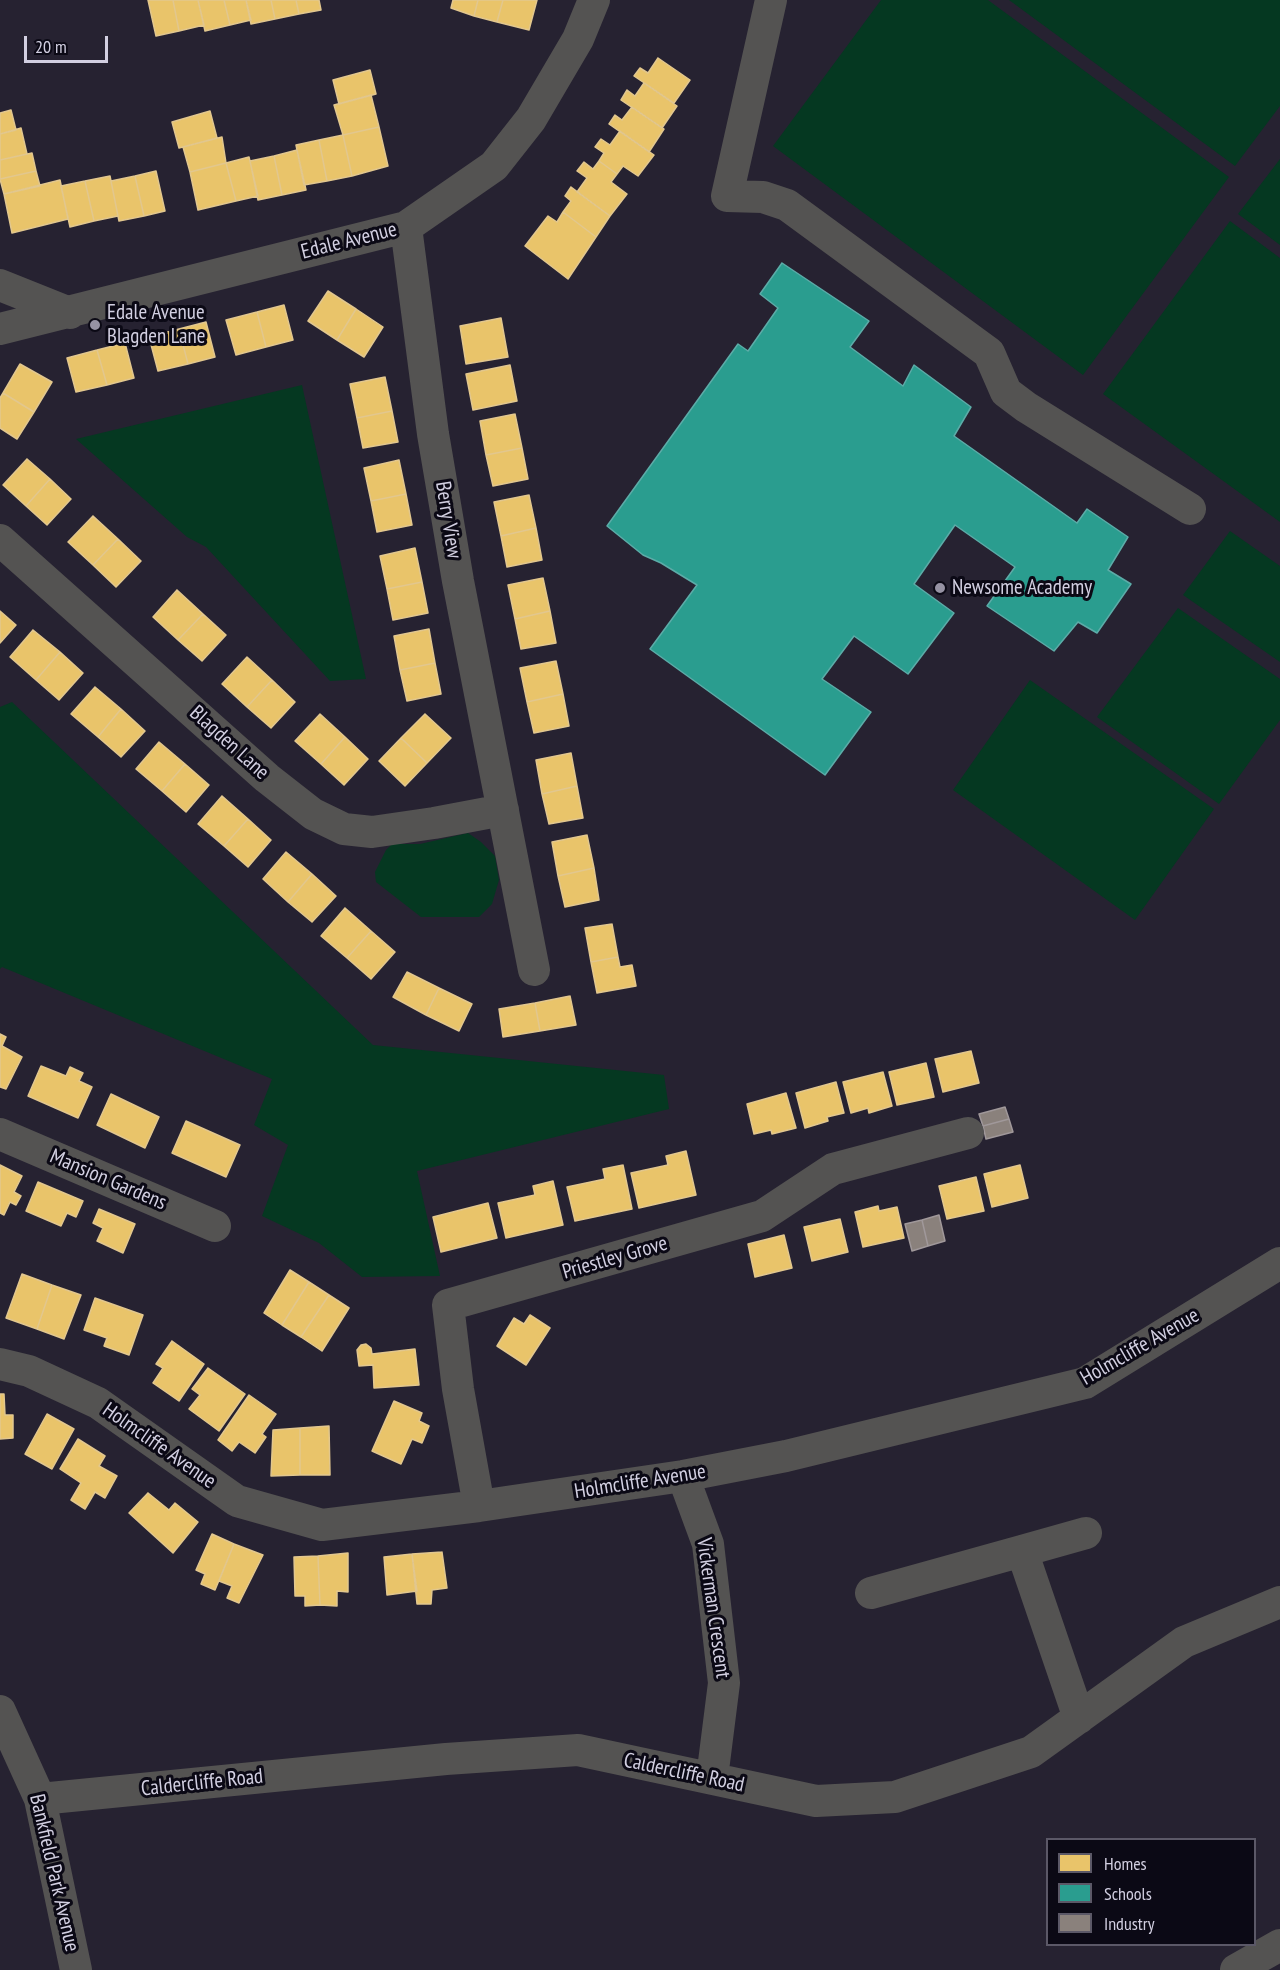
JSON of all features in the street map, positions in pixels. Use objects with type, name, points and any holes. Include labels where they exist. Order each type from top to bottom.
[{"type":"street","name":"Edale Avenue","points":[[0,329],[406,227],[494,166],[531,119],[578,39],[594,0]]},
{"type":"street","points":[[771,0],[727,196],[763,197],[787,205],[989,353],[1006,392],[1026,407],[1190,508]]},
{"type":"street","name":"Berry View","points":[[406,227],[433,434],[458,581],[534,970]]},
{"type":"street","points":[[0,285],[70,313]]},
{"type":"street","name":"Blagden Lane","points":[[0,540],[267,778],[313,814],[344,829],[372,832],[503,810]]},
{"type":"street","name":"Priestley Grove","points":[[479,1506],[458,1389],[448,1305],[762,1216],[833,1169],[968,1133]]},
{"type":"street","name":"Mansion Gardens","points":[[0,1134],[215,1226]]},
{"type":"street","name":"Holmcliffe Avenue","points":[[0,1364],[28,1371],[98,1403],[237,1501],[322,1525],[479,1506],[683,1476],[786,1456],[1085,1383],[1280,1263]]},
{"type":"street","name":"Vickerman Crescent","points":[[683,1476],[708,1544],[724,1683],[712,1778]]},
{"type":"street","points":[[871,1593],[1086,1533]]},
{"type":"street","points":[[1022,1551],[1079,1718]]},
{"type":"street","name":"Caldercliffe Road","points":[[40,1799],[446,1759],[578,1750],[816,1801],[895,1797],[1031,1752],[1184,1642],[1280,1602]]},
{"type":"street","name":"Bankfield Park Avenue","points":[[0,1711],[40,1799],[76,1970]]},
{"type":"street","points":[[1236,1970],[1280,1945]]},
{"type":"green space","points":[[881,0],[988,0],[1229,177],[1083,375],[773,146]]},
{"type":"green space","points":[[1009,0],[1280,0],[1280,106],[1235,166]]},
{"type":"green space","points":[[1280,159],[1280,245],[1238,214]]},
{"type":"green space","points":[[1230,221],[1280,258],[1280,522],[1103,394]]},
{"type":"green space","points":[[302,385],[366,679],[330,681],[206,547],[187,537],[76,439]]},
{"type":"green space","points":[[1230,531],[1280,566],[1280,662],[1183,595]]},
{"type":"green space","points":[[1178,608],[1280,679],[1280,720],[1219,804],[1097,717]]},
{"type":"green space","points":[[1030,680],[1214,809],[1135,920],[953,790]]},
{"type":"green space","points":[[12,702],[373,1045],[664,1075],[669,1109],[417,1171],[440,1276],[362,1277],[319,1243],[262,1216],[288,1145],[254,1125],[272,1079],[2,967],[0,969],[0,707]]},
{"type":"green space","points":[[468,833],[495,856],[499,880],[492,904],[479,917],[421,917],[376,882],[375,872],[386,850],[392,844],[420,844]]},
{"type":"building: Homes","points":[[148,0],[173,0],[179,31],[156,36]]},
{"type":"building: Homes","points":[[173,0],[198,0],[204,25],[179,31]]},
{"type":"building: Homes","points":[[198,0],[224,0],[230,25],[205,31]]},
{"type":"building: Homes","points":[[224,0],[246,0],[251,20],[230,25]]},
{"type":"building: Homes","points":[[246,0],[271,0],[275,19],[251,24]]},
{"type":"building: Homes","points":[[271,0],[296,0],[299,14],[275,19]]},
{"type":"building: Homes","points":[[296,0],[319,0],[321,10],[299,14]]},
{"type":"building: Homes","points":[[453,0],[478,0],[474,16],[451,8]]},
{"type":"building: Homes","points":[[478,0],[503,0],[497,22],[474,16]]},
{"type":"building: Homes","points":[[503,0],[537,0],[529,30],[497,22]]},
{"type":"building: Homes","points":[[658,58],[690,80],[674,103],[634,76],[640,68],[648,73]]},
{"type":"building: Homes","points":[[370,70],[376,94],[339,104],[333,80]]},
{"type":"building: Homes","points":[[644,83],[677,106],[662,128],[621,100],[627,90],[635,96]]},
{"type":"building: Homes","points":[[371,95],[379,127],[343,135],[334,105]]},
{"type":"building: Homes","points":[[632,107],[664,129],[649,152],[609,124],[615,115],[622,120]]},
{"type":"building: Homes","points":[[11,110],[16,130],[0,134],[0,113]]},
{"type":"building: Homes","points":[[210,111],[217,138],[179,148],[172,122]]},
{"type":"building: Homes","points":[[379,127],[388,166],[352,176],[343,135]]},
{"type":"building: Homes","points":[[21,128],[27,154],[0,160],[0,134]]},
{"type":"building: Homes","points":[[620,131],[654,155],[638,176],[623,166],[617,174],[599,161],[604,153],[595,147],[601,139],[610,145]]},
{"type":"building: Homes","points":[[343,135],[352,176],[327,181],[319,140]]},
{"type":"building: Homes","points":[[222,137],[226,163],[190,172],[183,147]]},
{"type":"building: Homes","points":[[319,140],[327,181],[304,185],[296,145]]},
{"type":"building: Homes","points":[[297,150],[306,190],[282,195],[274,156]]},
{"type":"building: Homes","points":[[32,153],[36,171],[0,179],[0,160]]},
{"type":"building: Homes","points":[[274,156],[282,195],[258,200],[250,161]]},
{"type":"building: Homes","points":[[249,157],[258,196],[236,201],[226,163]]},
{"type":"building: Homes","points":[[599,161],[617,174],[611,182],[627,194],[610,216],[577,192],[587,178],[577,171],[584,162],[593,169]]},
{"type":"building: Homes","points":[[226,163],[236,201],[198,210],[190,172]]},
{"type":"building: Homes","points":[[36,171],[40,186],[4,194],[0,179]]},
{"type":"building: Homes","points":[[156,171],[165,211],[144,216],[135,176]]},
{"type":"building: Homes","points":[[110,176],[118,216],[94,221],[85,181]]},
{"type":"building: Homes","points":[[135,176],[144,216],[119,221],[111,181]]},
{"type":"building: Homes","points":[[60,180],[68,219],[12,233],[4,194]]},
{"type":"building: Homes","points":[[85,181],[94,221],[70,227],[61,186]]},
{"type":"building: Homes","points":[[571,187],[610,216],[596,237],[563,212],[571,201],[565,196]]},
{"type":"building: Homes","points":[[563,212],[596,237],[568,279],[525,246],[548,216],[557,222]]},
{"type":"building: Homes","points":[[328,291],[356,309],[337,340],[308,321]]},
{"type":"building: Homes","points":[[284,305],[293,340],[266,347],[257,312]]},
{"type":"building: Homes","points":[[356,309],[383,327],[364,357],[337,340]]},
{"type":"building: Homes","points":[[257,312],[266,347],[236,355],[226,320]]},
{"type":"building: Homes","points":[[501,318],[508,357],[466,364],[460,326]]},
{"type":"building: Homes","points":[[206,322],[215,357],[188,364],[179,329]]},
{"type":"building: Homes","points":[[179,329],[188,364],[158,371],[149,337]]},
{"type":"building: Homes","points":[[125,343],[134,378],[107,385],[97,350]]},
{"type":"building: Homes","points":[[97,350],[107,385],[76,392],[67,358]]},
{"type":"building: Homes","points":[[20,364],[52,382],[34,412],[3,393]]},
{"type":"building: Homes","points":[[510,365],[517,401],[473,410],[466,374]]},
{"type":"building: Homes","points":[[385,377],[392,411],[357,418],[350,384]]},
{"type":"building: Homes","points":[[3,393],[34,412],[17,439],[0,428],[0,398]]},
{"type":"building: Homes","points":[[392,411],[398,442],[363,448],[357,418]]},
{"type":"building: Homes","points":[[515,414],[522,448],[486,455],[480,421]]},
{"type":"building: Homes","points":[[522,448],[528,479],[493,486],[486,455]]},
{"type":"building: Homes","points":[[27,459],[50,479],[26,506],[3,485]]},
{"type":"building: Homes","points":[[399,460],[406,494],[371,501],[364,468]]},
{"type":"building: Homes","points":[[50,479],[71,499],[47,525],[26,506]]},
{"type":"building: Homes","points":[[406,494],[412,525],[377,532],[371,501]]},
{"type":"building: Homes","points":[[529,495],[536,528],[501,536],[494,502]]},
{"type":"building: Homes","points":[[93,516],[118,539],[93,565],[68,542]]},
{"type":"building: Homes","points":[[536,528],[542,560],[507,567],[501,536]]},
{"type":"building: Homes","points":[[118,539],[141,561],[116,587],[93,565]]},
{"type":"building: Homes","points":[[415,548],[422,582],[387,589],[380,556]]},
{"type":"building: Homes","points":[[543,578],[550,611],[515,619],[508,585]]},
{"type":"building: Homes","points":[[422,582],[428,613],[393,620],[387,589]]},
{"type":"building: Homes","points":[[177,590],[203,614],[178,640],[153,617]]},
{"type":"building: Homes","points":[[0,611],[16,625],[0,643]]},
{"type":"building: Homes","points":[[550,611],[556,643],[521,649],[515,619]]},
{"type":"building: Homes","points":[[203,614],[226,635],[202,661],[178,640]]},
{"type":"building: Homes","points":[[429,629],[435,663],[400,670],[394,636]]},
{"type":"building: Homes","points":[[33,630],[60,652],[36,680],[10,657]]},
{"type":"building: Homes","points":[[60,652],[83,673],[59,700],[36,680]]},
{"type":"building: Homes","points":[[247,657],[272,680],[247,707],[222,684]]},
{"type":"building: Homes","points":[[556,661],[563,694],[527,702],[520,668]]},
{"type":"building: Homes","points":[[435,663],[441,694],[407,701],[400,670]]},
{"type":"building: Homes","points":[[272,680],[295,702],[271,728],[247,707]]},
{"type":"building: Homes","points":[[95,687],[121,709],[98,737],[71,714]]},
{"type":"building: Homes","points":[[563,694],[569,726],[534,733],[527,702]]},
{"type":"building: Homes","points":[[121,709],[145,731],[121,757],[98,737]]},
{"type":"building: Homes","points":[[320,714],[345,737],[321,764],[295,741]]},
{"type":"building: Homes","points":[[425,714],[451,738],[427,763],[401,738]]},
{"type":"building: Homes","points":[[345,737],[368,759],[344,785],[321,764]]},
{"type":"building: Homes","points":[[401,738],[427,763],[405,786],[379,761]]},
{"type":"building: Homes","points":[[159,742],[185,764],[162,791],[136,769]]},
{"type":"building: Homes","points":[[571,753],[577,786],[542,794],[536,760]]},
{"type":"building: Homes","points":[[185,764],[209,785],[186,812],[162,791]]},
{"type":"building: Homes","points":[[577,786],[583,818],[549,824],[542,794]]},
{"type":"building: Homes","points":[[222,796],[248,819],[224,846],[198,824]]},
{"type":"building: Homes","points":[[248,819],[271,840],[248,867],[224,846]]},
{"type":"building: Homes","points":[[587,835],[594,868],[558,876],[552,842]]},
{"type":"building: Homes","points":[[286,852],[312,874],[288,902],[263,879]]},
{"type":"building: Homes","points":[[594,868],[599,900],[565,907],[558,876]]},
{"type":"building: Homes","points":[[312,874],[336,896],[312,922],[288,902]]},
{"type":"building: Homes","points":[[345,908],[371,931],[347,958],[321,936]]},
{"type":"building: Homes","points":[[612,924],[618,957],[591,962],[585,928]]},
{"type":"building: Homes","points":[[371,931],[395,952],[371,979],[347,958]]},
{"type":"building: Homes","points":[[618,957],[620,967],[632,965],[636,986],[597,993],[591,962]]},
{"type":"building: Homes","points":[[407,972],[439,988],[426,1015],[393,997]]},
{"type":"building: Homes","points":[[439,988],[472,1004],[459,1031],[426,1015]]},
{"type":"building: Homes","points":[[570,996],[576,1025],[540,1031],[535,1003]]},
{"type":"building: Homes","points":[[535,1003],[540,1031],[503,1037],[499,1009]]},
{"type":"building: Homes","points":[[0,1034],[6,1037],[2,1046],[22,1057],[6,1089],[0,1087]]},
{"type":"building: Homes","points":[[971,1051],[979,1083],[943,1092],[935,1059]]},
{"type":"building: Homes","points":[[926,1063],[934,1097],[897,1105],[889,1072]]},
{"type":"building: Homes","points":[[41,1066],[66,1076],[70,1067],[83,1073],[79,1081],[92,1087],[78,1118],[28,1096]]},
{"type":"building: Homes","points":[[883,1072],[892,1106],[869,1113],[868,1108],[851,1113],[843,1082]]},
{"type":"building: Homes","points":[[836,1082],[844,1113],[827,1117],[828,1121],[805,1128],[796,1093]]},
{"type":"building: Homes","points":[[786,1093],[796,1128],[772,1134],[771,1130],[754,1134],[747,1104]]},
{"type":"building: Homes","points":[[111,1094],[159,1117],[145,1148],[97,1125]]},
{"type":"building: Homes","points":[[186,1121],[240,1145],[226,1177],[172,1153]]},
{"type":"building: Homes","points":[[686,1151],[696,1195],[639,1208],[631,1173],[668,1165],[666,1156]]},
{"type":"building: Homes","points":[[0,1165],[22,1176],[14,1192],[21,1196],[16,1205],[10,1202],[4,1215],[0,1213]]},
{"type":"building: Homes","points":[[623,1165],[632,1209],[575,1221],[567,1187],[605,1179],[603,1169]]},
{"type":"building: Homes","points":[[1020,1165],[1028,1198],[992,1207],[984,1174]]},
{"type":"building: Homes","points":[[976,1177],[984,1211],[947,1219],[939,1186]]},
{"type":"building: Homes","points":[[553,1181],[563,1225],[506,1238],[498,1203],[535,1195],[533,1186]]},
{"type":"building: Homes","points":[[38,1182],[83,1201],[76,1217],[67,1213],[61,1226],[26,1211]]},
{"type":"building: Homes","points":[[488,1203],[497,1238],[441,1252],[433,1217]]},
{"type":"building: Homes","points":[[878,1206],[879,1211],[897,1207],[904,1238],[863,1247],[855,1212]]},
{"type":"building: Homes","points":[[99,1209],[135,1224],[123,1253],[97,1241],[103,1228],[93,1223]]},
{"type":"building: Homes","points":[[840,1219],[848,1252],[812,1261],[804,1227]]},
{"type":"building: Homes","points":[[784,1235],[792,1268],[755,1277],[748,1244]]},
{"type":"building: Homes","points":[[290,1270],[309,1282],[282,1325],[264,1313]]},
{"type":"building: Homes","points":[[22,1274],[52,1285],[37,1329],[6,1318]]},
{"type":"building: Homes","points":[[309,1282],[329,1295],[301,1337],[282,1325]]},
{"type":"building: Homes","points":[[52,1285],[81,1295],[64,1339],[37,1329]]},
{"type":"building: Homes","points":[[329,1295],[349,1308],[322,1351],[301,1337]]},
{"type":"building: Homes","points":[[95,1298],[143,1315],[129,1355],[104,1346],[107,1338],[84,1330]]},
{"type":"building: Homes","points":[[530,1315],[550,1328],[526,1365],[497,1346],[514,1318],[524,1324]]},
{"type":"building: Homes","points":[[172,1341],[204,1364],[179,1401],[153,1383],[163,1368],[156,1364]]},
{"type":"building: Homes","points":[[366,1344],[371,1348],[372,1354],[415,1349],[419,1385],[374,1388],[373,1365],[359,1366],[357,1350],[361,1345]]},
{"type":"building: Homes","points":[[208,1368],[245,1394],[219,1431],[189,1409],[200,1395],[192,1389]]},
{"type":"building: Homes","points":[[0,1394],[4,1394],[5,1415],[13,1415],[13,1438],[0,1439]]},
{"type":"building: Homes","points":[[249,1395],[276,1414],[262,1434],[266,1437],[255,1453],[239,1442],[232,1451],[218,1440]]},
{"type":"building: Homes","points":[[394,1401],[422,1413],[419,1421],[429,1426],[422,1443],[412,1439],[401,1464],[372,1451]]},
{"type":"building: Homes","points":[[47,1414],[74,1429],[52,1469],[25,1454]]},
{"type":"building: Homes","points":[[329,1426],[330,1475],[300,1475],[300,1428]]},
{"type":"building: Homes","points":[[300,1428],[300,1475],[271,1476],[273,1430]]},
{"type":"building: Homes","points":[[78,1439],[105,1456],[99,1466],[117,1476],[105,1498],[95,1492],[85,1509],[71,1500],[81,1483],[60,1469]]},
{"type":"building: Homes","points":[[148,1493],[169,1510],[175,1503],[198,1522],[173,1553],[129,1513]]},
{"type":"building: Homes","points":[[212,1534],[234,1544],[215,1590],[201,1584],[205,1574],[196,1570]]},
{"type":"building: Homes","points":[[234,1544],[263,1555],[239,1603],[227,1598],[232,1586],[219,1581]]},
{"type":"building: Homes","points":[[442,1552],[447,1588],[432,1590],[431,1604],[417,1604],[412,1554]]},
{"type":"building: Homes","points":[[348,1553],[348,1592],[337,1591],[337,1606],[320,1605],[318,1556]]},
{"type":"building: Homes","points":[[412,1554],[417,1591],[387,1595],[384,1557]]},
{"type":"building: Homes","points":[[318,1556],[320,1605],[305,1606],[305,1596],[295,1596],[294,1557]]},
{"type":"building: Schools","points":[[782,263],[869,321],[850,347],[903,386],[914,365],[971,407],[954,436],[1077,523],[1087,509],[1128,537],[1108,570],[1131,584],[1097,633],[1078,622],[1054,651],[987,606],[1015,567],[955,525],[914,584],[954,613],[908,674],[854,636],[822,679],[871,712],[825,775],[650,649],[697,585],[643,555],[607,526],[738,344],[748,351],[778,308],[760,294]]},
{"type":"building: Industry","points":[[1005,1107],[1009,1119],[983,1126],[979,1114]]},
{"type":"building: Industry","points":[[1009,1119],[1013,1132],[986,1139],[983,1126]]},
{"type":"building: Industry","points":[[939,1215],[945,1241],[928,1246],[922,1220]]},
{"type":"building: Industry","points":[[922,1220],[928,1246],[912,1251],[905,1224]]},
{"type":"place","name":"Edale Avenue Blagden Lane","points":[[95,325]]},
{"type":"place","name":"Newsome Academy","points":[[940,588]]}]
